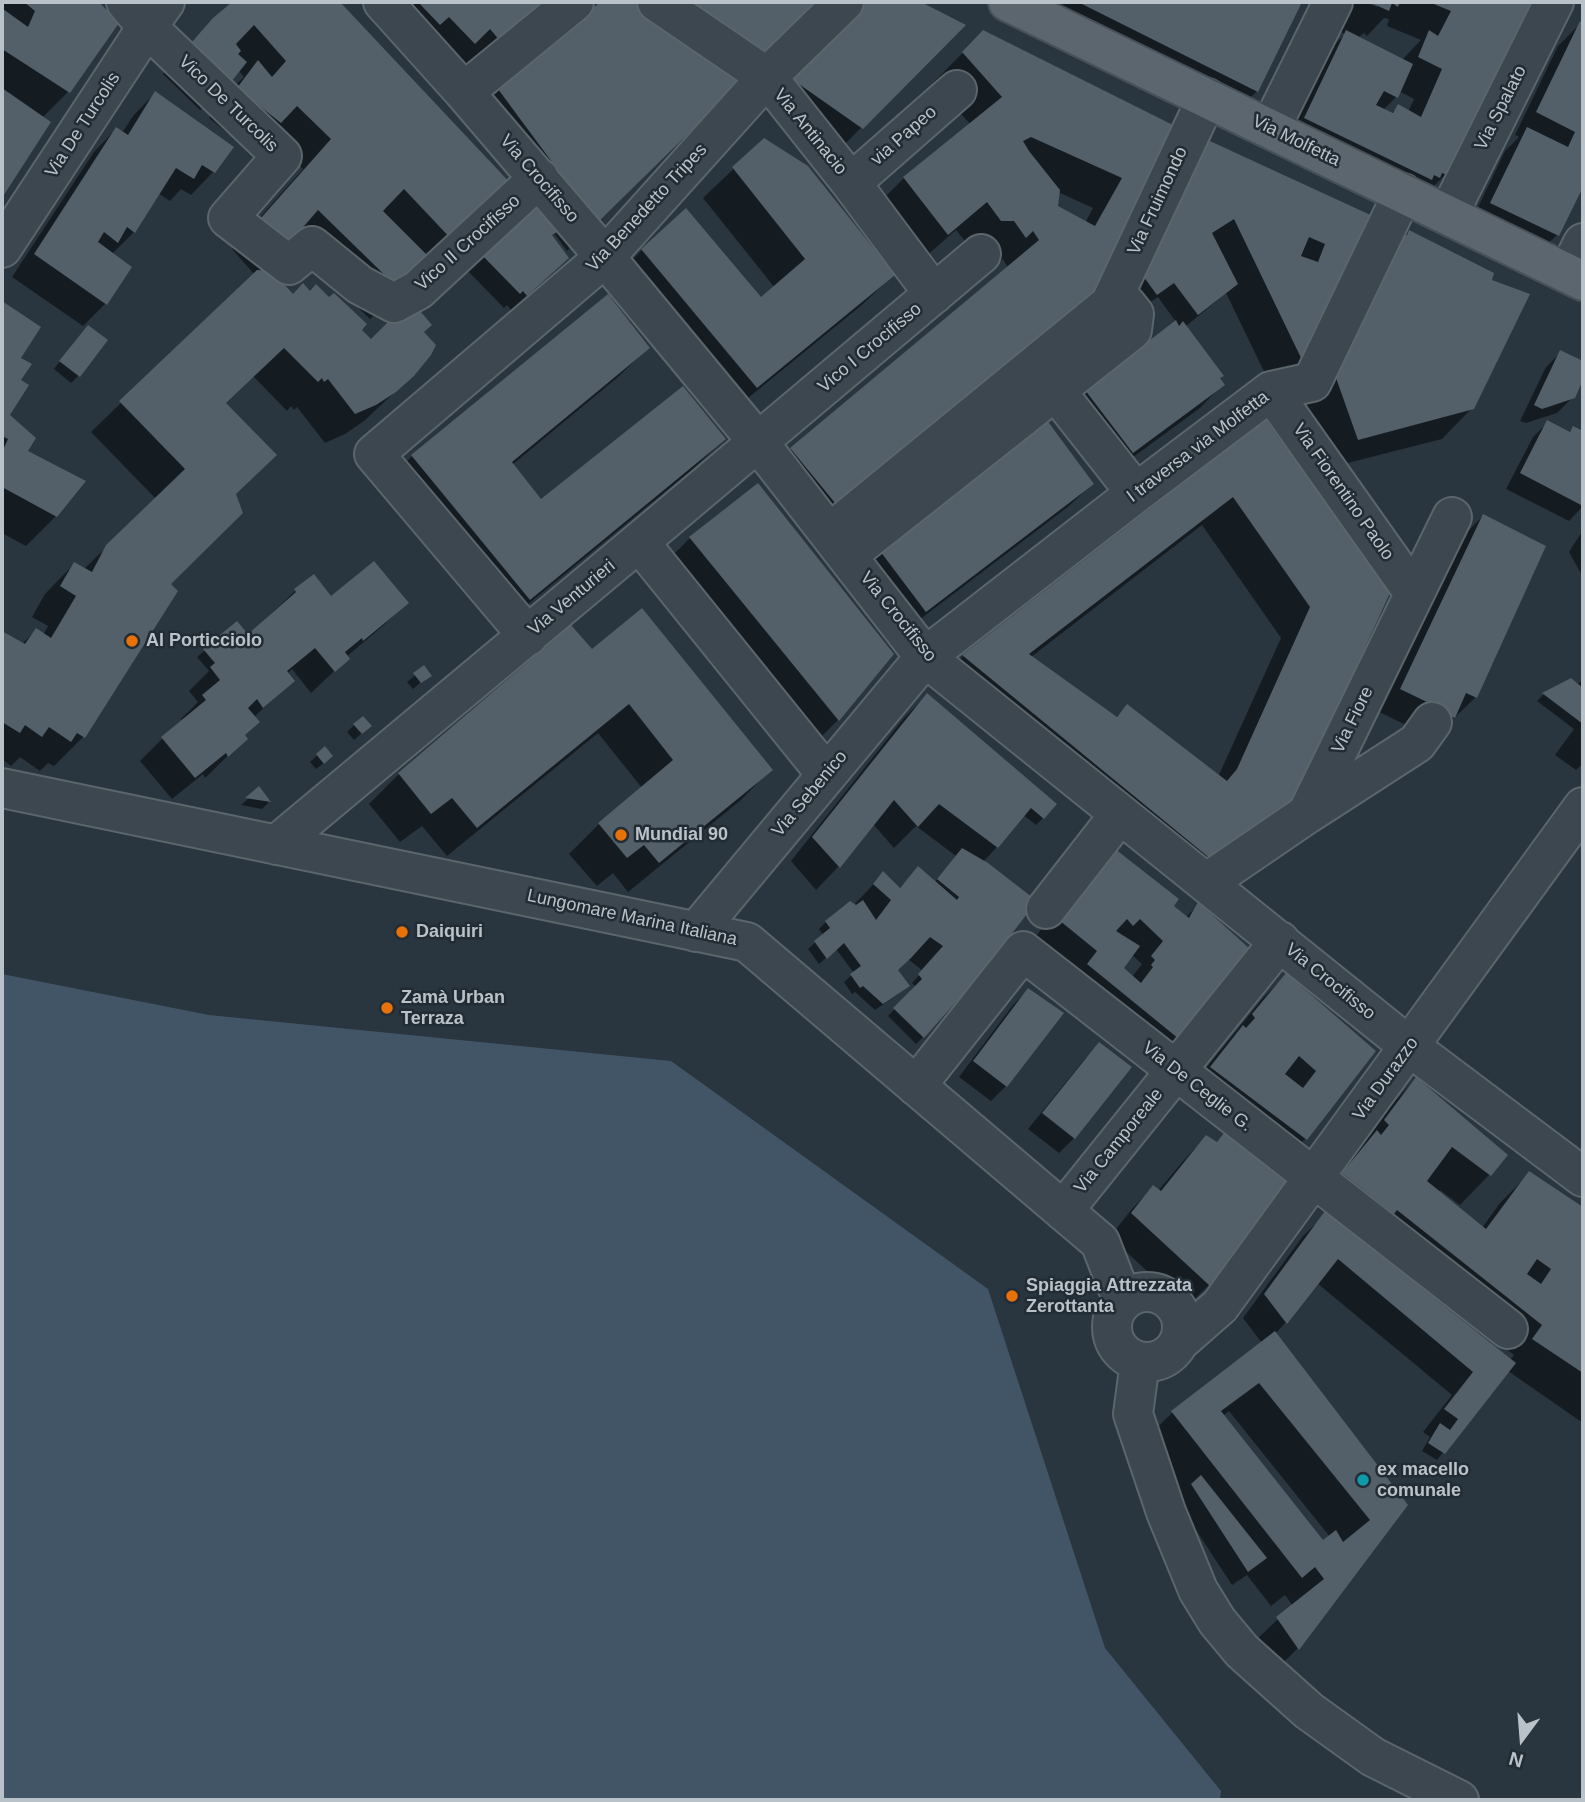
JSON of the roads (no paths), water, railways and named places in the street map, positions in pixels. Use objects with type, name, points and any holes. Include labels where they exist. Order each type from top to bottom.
[{"type":"main road","name":"Via Molfetta","points":[[1008,2],[1448,215],[1578,265]]},
{"type":"street","name":"Via Crocifisso","points":[[383,2],[606,257],[758,442],[925,657],[1409,1046],[1583,1177]]},
{"type":"street","points":[[464,92],[574,2]]},
{"type":"street","name":"Via Antinacio","points":[[657,2],[767,77],[934,294]]},
{"type":"street","name":"Via Benedetto Tripes","points":[[527,636],[374,454],[606,257],[767,77],[844,2]]},
{"type":"street","points":[[1270,128],[1333,2]]},
{"type":"street","name":"Via Spalato","points":[[1448,215],[1555,2]]},
{"type":"street","name":"Via De Turcolis","points":[[2,248],[146,10]]},
{"type":"street","name":"Vico De Turcolis","points":[[146,10],[282,156],[228,218],[289,265],[312,246],[360,285],[394,303]]},
{"type":"street","name":"via Papeo","points":[[851,183],[957,90]]},
{"type":"street","name":"Via Fruimondo","points":[[1110,304],[1207,98]]},
{"type":"street","name":"Vico II Crocifisso","points":[[394,303],[418,290],[539,178]]},
{"type":"street","name":"I traversa via Molfetta","points":[[925,657],[1271,391],[1312,382],[1403,193]]},
{"type":"street","name":"Vico I Crocifisso","points":[[639,542],[981,254]]},
{"type":"street","points":[[1110,304],[1126,304],[1134,314],[1132,330],[1055,390],[838,544],[1110,304]]},
{"type":"street","points":[[1055,390],[1136,493]]},
{"type":"street","name":"Via Fiorentino Paolo","points":[[1271,391],[1414,593]]},
{"type":"street","name":"Via Fiore","points":[[1206,883],[1307,814],[1452,517]]},
{"type":"street","points":[[639,542],[827,775]]},
{"type":"street","name":"Via Venturieri","points":[[276,845],[639,542]]},
{"type":"street","name":"Via Sebenico","points":[[696,932],[925,657]]},
{"type":"street","points":[[1307,814],[1417,743],[1432,722]]},
{"type":"street","name":"Lungomare Marina Italiana","points":[[2,788],[747,942],[1100,1242],[1122,1301]]},
{"type":"street","name":"Via Durazzo","points":[[1179,1342],[1220,1306],[1583,807]]},
{"type":"street","points":[[1046,909],[1120,814]]},
{"type":"street","name":"Via Camporeale","points":[[1063,1210],[1280,941]]},
{"type":"street","name":"Via De Ceglie G.","points":[[916,1086],[1023,951],[1508,1329]]},
{"type":"street","points":[[1144,1292],[1167,1298],[1176,1307],[1181,1318],[1179,1342],[1162,1360],[1140,1362],[1121,1352],[1115,1342],[1111,1332],[1116,1310],[1122,1301],[1144,1292]]},
{"type":"street","points":[[1140,1362],[1133,1414],[1166,1512],[1198,1590],[1217,1621],[1242,1651],[1309,1711],[1373,1757],[1460,1800]]},
{"type":"water","points":[[2,974],[209,1015],[671,1061],[988,1289],[1105,1648],[1221,1791],[1220,1800],[2,1800]]},
{"type":"place","name":"Al Porticciolo","points":[[132,641]]},
{"type":"place","name":"Mundial 90","points":[[621,835]]},
{"type":"place","name":"Daiquiri","points":[[402,932]]},
{"type":"place","name":"Zamà Urban Terraza","points":[[387,1008]]},
{"type":"place","name":"Spiaggia Attrezzata Zerottanta","points":[[1012,1296]]},
{"type":"place","name":"ex macello comunale","points":[[1363,1480]]}]
